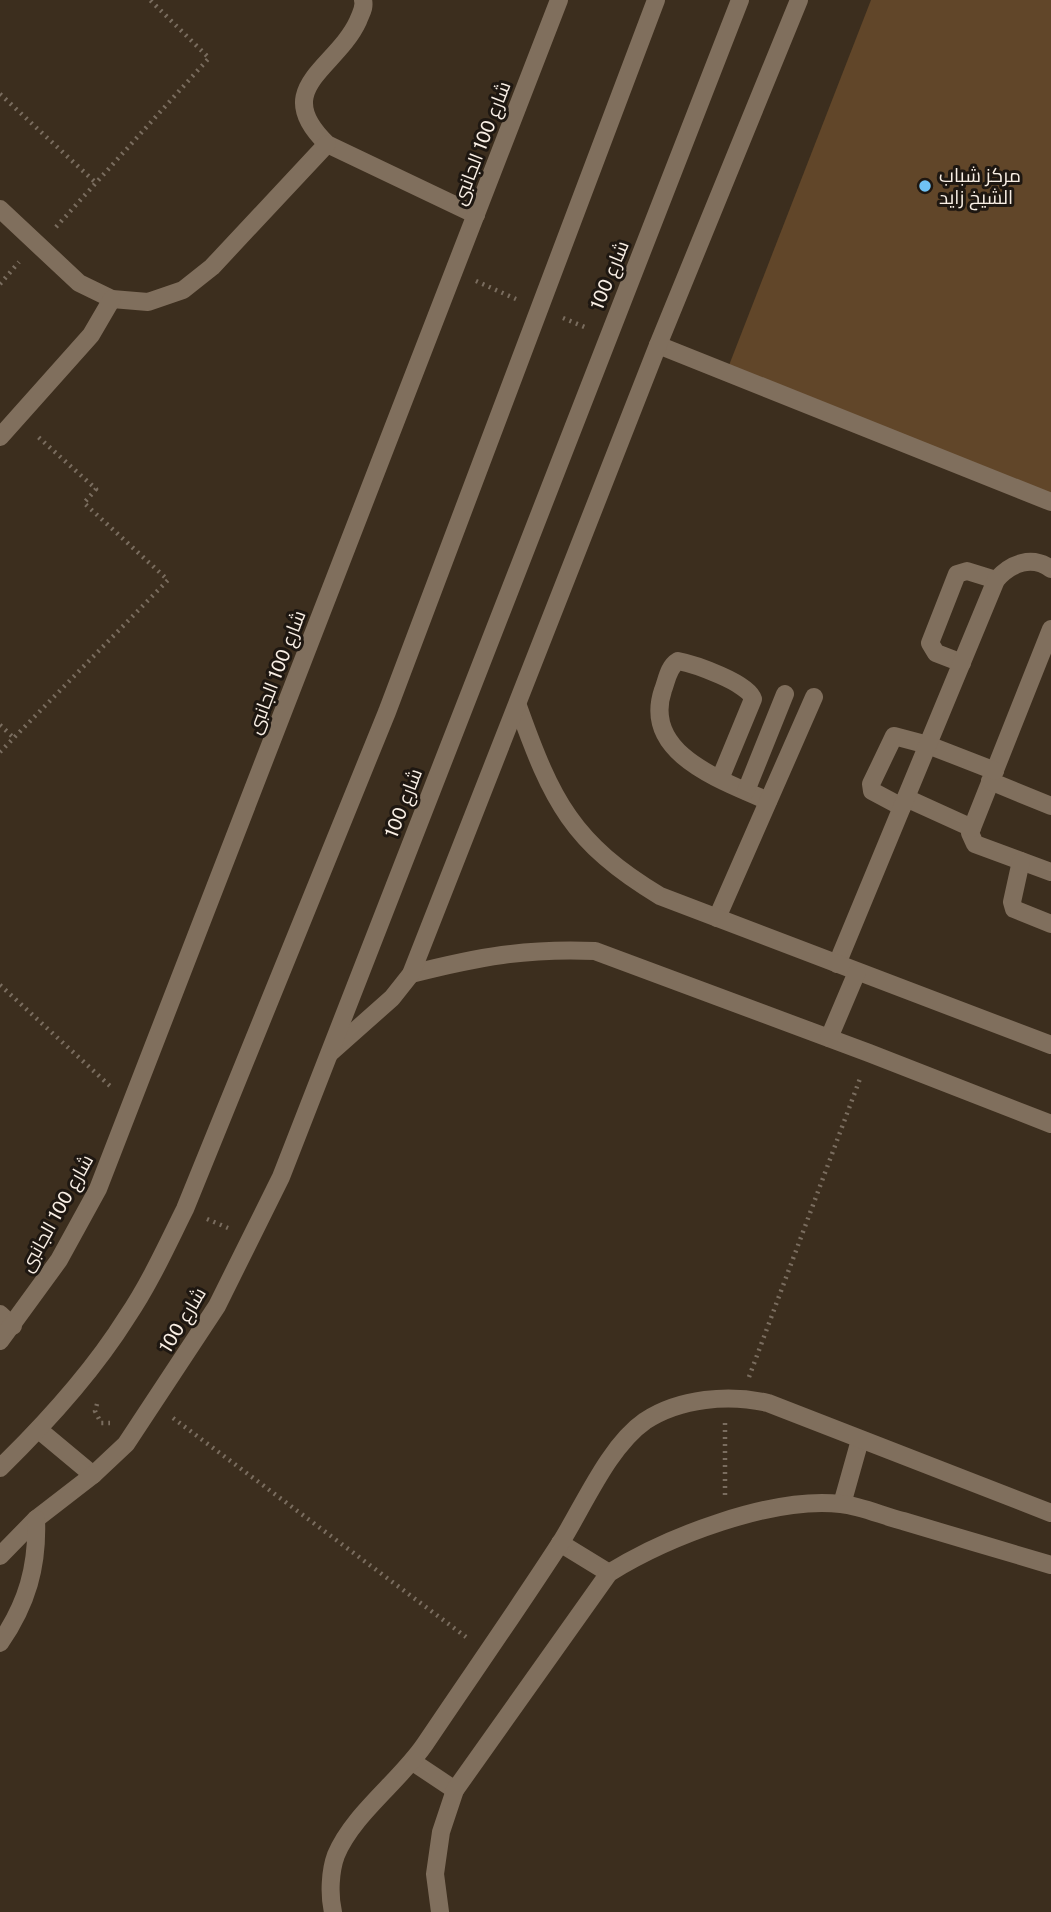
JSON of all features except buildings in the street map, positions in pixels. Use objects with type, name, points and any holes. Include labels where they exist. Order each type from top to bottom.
[{"type":"street","points":[[363,0],[364,6],[351,35],[313,76],[303,100],[308,126],[327,144],[476,215]]},
{"type":"street","name":"شارع 100 الجانبى","points":[[0,1341],[6,1320],[59,1260],[91,1201],[131,1106],[559,0]]},
{"type":"street","points":[[0,1468],[39,1430],[99,1359],[127,1318],[185,1209],[392,699],[656,0]]},
{"type":"street","name":"شارع 100","points":[[0,1556],[36,1519],[93,1475],[126,1444],[155,1404],[228,1283],[281,1177],[740,0]]},
{"type":"street","points":[[327,1056],[369,1020],[411,975],[658,345],[799,0]]},
{"type":"street","points":[[0,209],[79,284],[112,299],[148,302],[183,290],[212,267],[327,144]]},
{"type":"street","points":[[0,437],[91,335],[112,299]]},
{"type":"street","points":[[658,345],[1051,502]]},
{"type":"street","points":[[837,964],[996,580],[1005,570],[1022,562],[1042,562],[1051,569]]},
{"type":"street","points":[[962,663],[936,653],[930,643],[957,575],[967,571],[996,580]]},
{"type":"street","points":[[1051,629],[972,828],[971,839],[975,844],[1051,872]]},
{"type":"street","points":[[720,779],[753,699],[752,694],[744,686],[678,662],[671,668],[660,698],[662,720],[669,740],[683,757],[720,779],[768,801]]},
{"type":"street","points":[[746,791],[785,694]]},
{"type":"street","points":[[717,918],[814,697]]},
{"type":"street","points":[[518,706],[556,800],[584,838],[619,871],[650,890],[717,918],[1051,1045]]},
{"type":"street","points":[[972,828],[904,802],[876,795],[871,784],[894,736],[928,745],[1051,806]]},
{"type":"street","points":[[1021,861],[1012,902],[1014,909],[1051,924]]},
{"type":"street","points":[[411,975],[500,953],[548,949],[596,951],[1051,1124]]},
{"type":"street","points":[[829,1038],[857,972]]},
{"type":"street","points":[[333,1912],[329,1898],[336,1855],[359,1819],[413,1762],[560,1543],[621,1443],[646,1421],[687,1404],[733,1397],[768,1403],[1051,1513]]},
{"type":"street","points":[[39,1430],[93,1475]]},
{"type":"street","points":[[842,1504],[860,1440]]},
{"type":"street","points":[[440,1912],[435,1874],[440,1832],[455,1790],[610,1573],[643,1552],[725,1522],[803,1505],[842,1504],[1051,1565]]},
{"type":"street","points":[[0,1643],[26,1598],[34,1569],[36,1519]]},
{"type":"street","points":[[560,1543],[610,1573]]},
{"type":"street","points":[[413,1762],[455,1790]]},
{"type":"path","points":[[39,246],[209,58],[149,0]]},
{"type":"path","points":[[0,94],[96,183]]},
{"type":"path","points":[[557,331],[567,305]]},
{"type":"path","points":[[578,339],[588,314]]},
{"type":"path","points":[[0,752],[167,580],[83,503],[96,489],[18,418]]},
{"type":"path","points":[[0,726],[14,738]]},
{"type":"path","points":[[0,985],[131,1106]]},
{"type":"path","points":[[725,1522],[733,1397],[869,1053]]},
{"type":"path","points":[[204,1230],[214,1208]]},
{"type":"path","points":[[185,1209],[231,1229]]},
{"type":"path","points":[[225,1241],[236,1217]]},
{"type":"path","points":[[98,1398],[95,1411],[101,1423],[109,1424],[116,1416]]},
{"type":"path","points":[[155,1404],[486,1653]]},
{"type":"shaded area","name":"مركز شباب الشيخ زايد","points":[[871,0],[1051,0],[1051,502],[726,373]]},
{"type":"place","name":"مركز شباب الشيخ زايد","points":[[925,186]]}]
